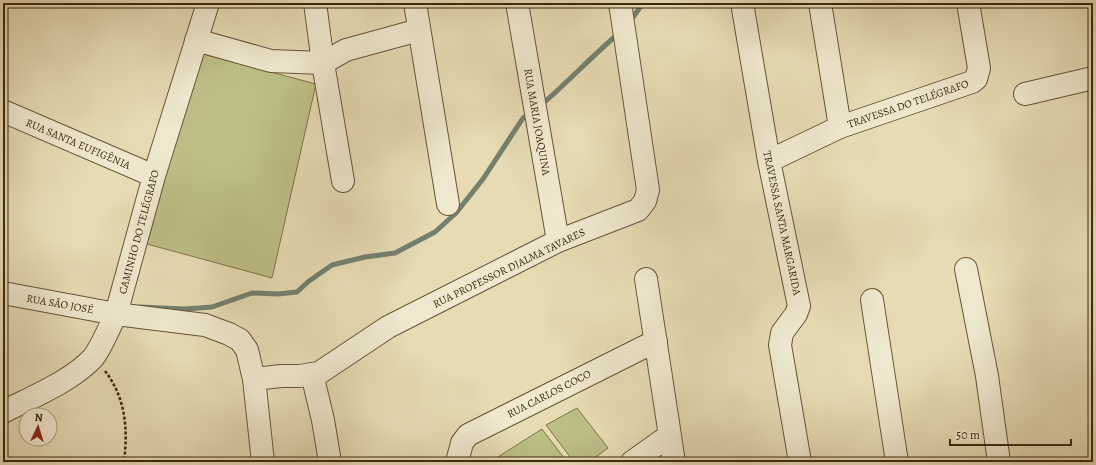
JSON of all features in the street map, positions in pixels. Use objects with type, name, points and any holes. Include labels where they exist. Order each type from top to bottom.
[{"type":"street","name":"CAMINHO DO TELÉGRAFO","points":[[3,412],[73,374],[94,357],[116,314],[154,176],[208,3]]},
{"type":"street","points":[[315,3],[343,181]]},
{"type":"street","points":[[415,3],[448,204]]},
{"type":"street","name":"RUA MARIA JOAQUINA","points":[[517,3],[558,241]]},
{"type":"street","name":"RUA PROFESSOR DJALMA TAVARES","points":[[254,379],[319,373],[388,327],[558,241],[638,210],[645,201],[648,190],[620,3]]},
{"type":"street","name":"TRAVESSA SANTA MARGARIDA","points":[[742,3],[769,161],[799,306],[796,314],[782,333],[780,345],[800,462]]},
{"type":"street","points":[[820,3],[840,127]]},
{"type":"street","name":"TRAVESSA DO TELÉGRAFO","points":[[769,161],[840,127],[972,82],[976,79],[979,68],[968,3]]},
{"type":"street","points":[[196,40],[271,61],[324,63],[346,50],[419,30]]},
{"type":"street","points":[[1025,94],[1093,78]]},
{"type":"street","name":"RUA SANTA EUFIGÊNIA","points":[[3,111],[154,176]]},
{"type":"street","points":[[966,269],[987,376],[999,462]]},
{"type":"street","points":[[646,279],[674,462]]},
{"type":"street","name":"RUA SÃO JOSÉ","points":[[3,293],[116,314],[206,324],[240,340],[247,350],[254,379],[263,462]]},
{"type":"street","points":[[872,300],[897,462]]},
{"type":"street","name":"RUA CARLOS COCO","points":[[457,462],[462,443],[468,435],[656,341]]},
{"type":"street","points":[[312,374],[323,420],[330,462]]},
{"type":"street","points":[[632,462],[670,435]]},
{"type":"path","points":[[94,357],[108,375],[119,396],[125,414],[126,437],[124,462]]},
{"type":"green space","points":[[199,53],[316,84],[272,278],[147,244]]},
{"type":"green space","points":[[577,408],[608,448],[589,462],[574,462],[546,425]]},
{"type":"green space","points":[[542,429],[567,462],[490,462]]},
{"type":"waterway","points":[[629,23],[643,3]]},
{"type":"waterway","points":[[540,106],[618,34]]},
{"type":"waterway","points":[[140,307],[185,309],[212,307],[252,293],[278,294],[297,292],[309,281],[332,265],[365,257],[395,253],[435,232],[456,213],[483,179],[523,118],[530,113]]}]
